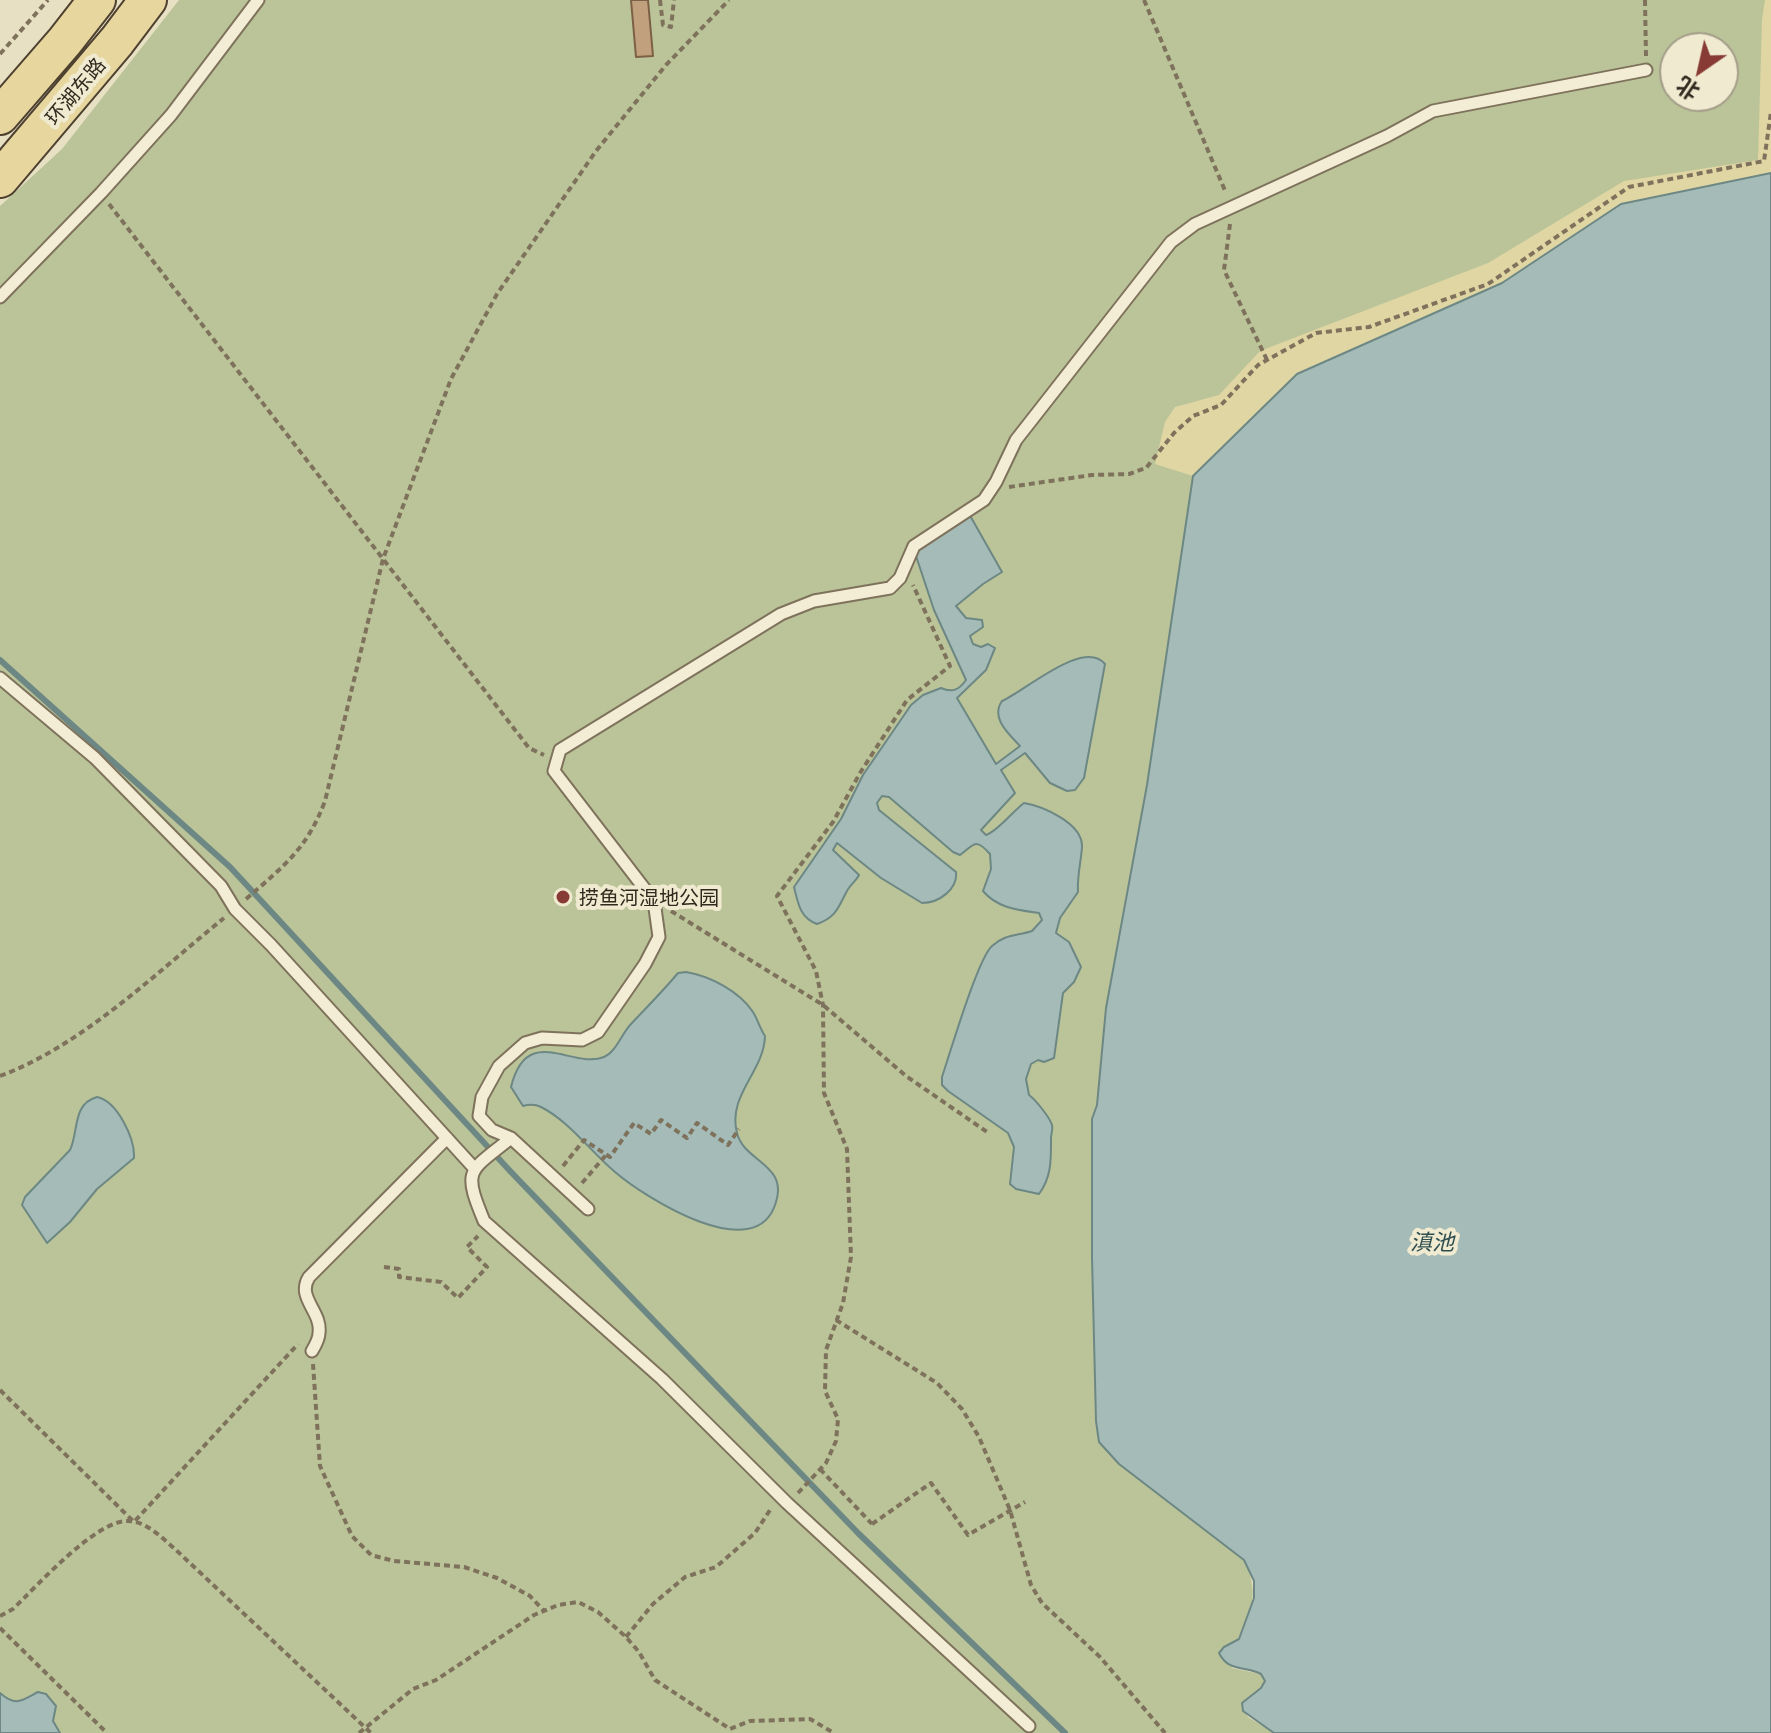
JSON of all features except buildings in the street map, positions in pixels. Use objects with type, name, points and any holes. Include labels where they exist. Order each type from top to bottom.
[{"type":"main road","name":"环湖东路","points":[[0,116],[97,0]]},
{"type":"main road","name":"环湖东路","points":[[0,179],[148,0]]},
{"type":"lane","points":[[0,297],[171,115],[258,0]]},
{"type":"lane","points":[[588,1209],[479,1116],[482,1097],[499,1066],[525,1043],[542,1038],[582,1040],[598,1032],[645,964],[659,937],[654,901],[554,771],[560,750],[781,614],[814,601],[890,588],[900,578],[914,546],[984,500],[1016,440],[1171,242],[1195,224],[1387,136],[1433,111],[1646,70]]},
{"type":"lane","points":[[0,678],[95,758],[221,886],[447,1138],[480,1165]]},
{"type":"lane","points":[[312,1351],[319,1334],[319,1322],[304,1292],[304,1284],[447,1138]]},
{"type":"lane","points":[[508,1141],[470,1177],[472,1193],[484,1221],[662,1379],[1029,1726]]},
{"type":"path","points":[[0,54],[48,0]]},
{"type":"path","points":[[660,0],[663,25],[671,27],[674,0]]},
{"type":"path","points":[[0,1076],[16,1070],[86,1029],[237,907],[301,850],[315,828],[325,801],[383,559],[451,379],[497,294],[596,151],[666,65],[729,0]]},
{"type":"path","points":[[1144,0],[1232,207],[1224,270],[1267,360]]},
{"type":"path","points":[[1645,0],[1646,70]]},
{"type":"path","points":[[989,491],[1092,475],[1129,474],[1146,468],[1174,433],[1193,416],[1221,405],[1258,365],[1316,333],[1369,327],[1488,284],[1629,187],[1764,161],[1771,112]]},
{"type":"path","points":[[101,193],[529,748],[557,761]]},
{"type":"path","points":[[626,1637],[653,1604],[685,1577],[716,1567],[755,1533],[769,1510],[791,1499],[818,1471],[836,1441],[838,1419],[825,1391],[826,1350],[851,1257],[847,1149],[824,1093],[823,1005],[816,971],[777,896],[833,822],[907,700],[950,666],[913,585],[900,578]]},
{"type":"path","points":[[654,901],[823,1005],[906,1076],[990,1134]]},
{"type":"path","points":[[577,1151],[584,1140],[610,1157],[634,1123],[651,1134],[661,1120],[687,1138],[697,1123],[728,1145],[739,1129]]},
{"type":"path","points":[[572,1193],[606,1155]]},
{"type":"path","points":[[384,1267],[399,1269],[399,1277],[441,1282],[458,1298],[487,1267],[467,1247],[480,1234]]},
{"type":"path","points":[[836,1320],[937,1383],[962,1409],[979,1437],[1010,1510],[1031,1585],[1042,1603],[1100,1657],[1165,1733]]},
{"type":"path","points":[[134,1522],[319,1322]]},
{"type":"path","points":[[312,1351],[320,1466],[352,1536],[371,1555],[394,1561],[464,1567],[497,1578],[530,1596],[544,1611]]},
{"type":"path","points":[[0,1390],[134,1522],[158,1535],[371,1733]]},
{"type":"path","points":[[818,1471],[872,1524],[931,1483],[968,1535],[1025,1502]]},
{"type":"path","points":[[0,1616],[13,1609],[87,1539],[109,1526],[125,1521],[134,1522]]},
{"type":"path","points":[[359,1733],[413,1689],[436,1680],[534,1615],[558,1605],[578,1602],[598,1612],[626,1637],[655,1680],[730,1729],[750,1721],[810,1719],[834,1733]]},
{"type":"path","points":[[0,1628],[107,1733]]},
{"type":"green space","name":"捞鱼河湿地公园","points":[[179,0],[1771,0],[1771,173],[1621,204],[1147,785],[1106,1008],[1097,1105],[1092,1119],[1096,1421],[1119,1464],[1244,1560],[1252,1581],[1251,1609],[1239,1639],[1225,1647],[1232,1668],[1261,1674],[1265,1680],[1261,1688],[1242,1703],[1248,1717],[1274,1733],[0,1733],[0,206],[62,149]]},
{"type":"sand","points":[[1765,0],[1771,0],[1771,173],[1621,204],[1502,283],[1297,374],[1193,476],[1155,464],[1165,422],[1175,407],[1219,395],[1260,351],[1488,263],[1624,181],[1758,160]]},
{"type":"water","name":"滇池","points":[[1771,173],[1771,1733],[1274,1733],[1243,1711],[1242,1703],[1265,1681],[1261,1674],[1232,1666],[1219,1653],[1239,1639],[1254,1598],[1254,1581],[1244,1560],[1119,1464],[1099,1442],[1096,1421],[1092,1119],[1097,1105],[1106,1008],[1147,785],[1193,476],[1297,374],[1502,283],[1621,204]]},
{"type":"water","points":[[968,512],[1002,572],[956,606],[966,618],[982,620],[983,627],[970,636],[973,644],[981,647],[988,644],[995,648],[986,670],[957,698],[996,764],[1020,746],[1000,720],[998,714],[1002,701],[1069,662],[1083,657],[1095,658],[1105,664],[1084,778],[1075,790],[1067,791],[1050,783],[1025,753],[1001,770],[1015,793],[981,830],[986,835],[990,833],[1024,803],[1060,817],[1081,838],[1078,892],[1060,918],[1056,933],[1069,942],[1081,967],[1074,982],[1063,993],[1054,1058],[1031,1064],[1026,1079],[1029,1095],[1046,1114],[1052,1127],[1050,1167],[1039,1194],[1016,1189],[1010,1184],[1014,1147],[1008,1133],[948,1091],[942,1085],[942,1077],[972,986],[986,954],[1002,939],[1032,931],[1042,920],[1039,913],[1001,905],[983,891],[991,869],[990,854],[981,846],[975,844],[960,855],[953,852],[889,797],[882,796],[877,803],[879,810],[956,872],[951,889],[941,898],[922,903],[881,878],[837,843],[833,850],[859,875],[833,915],[817,924],[811,921],[801,909],[794,887],[841,819],[863,775],[911,705],[923,695],[941,688],[955,690],[966,680],[934,610],[915,553],[920,544]]},
{"type":"water","points":[[686,972],[714,981],[740,997],[753,1012],[765,1036],[759,1061],[741,1095],[735,1119],[741,1143],[771,1171],[778,1189],[776,1202],[765,1221],[747,1229],[724,1229],[699,1222],[650,1197],[615,1172],[551,1113],[537,1105],[523,1106],[511,1087],[518,1068],[528,1057],[539,1052],[591,1059],[608,1055],[678,973]]},
{"type":"water","points":[[97,1097],[118,1113],[131,1141],[134,1158],[97,1189],[70,1222],[47,1243],[22,1205],[25,1197],[70,1150],[80,1112]]},
{"type":"water","points":[[38,1692],[46,1694],[56,1706],[53,1721],[60,1733],[0,1733],[0,1693],[10,1700],[19,1701]]},
{"type":"waterway","points":[[0,660],[230,867],[511,1172],[858,1533],[1065,1733]]},
{"type":"place","name":"捞鱼河湿地公园","points":[[563,897]]}]
